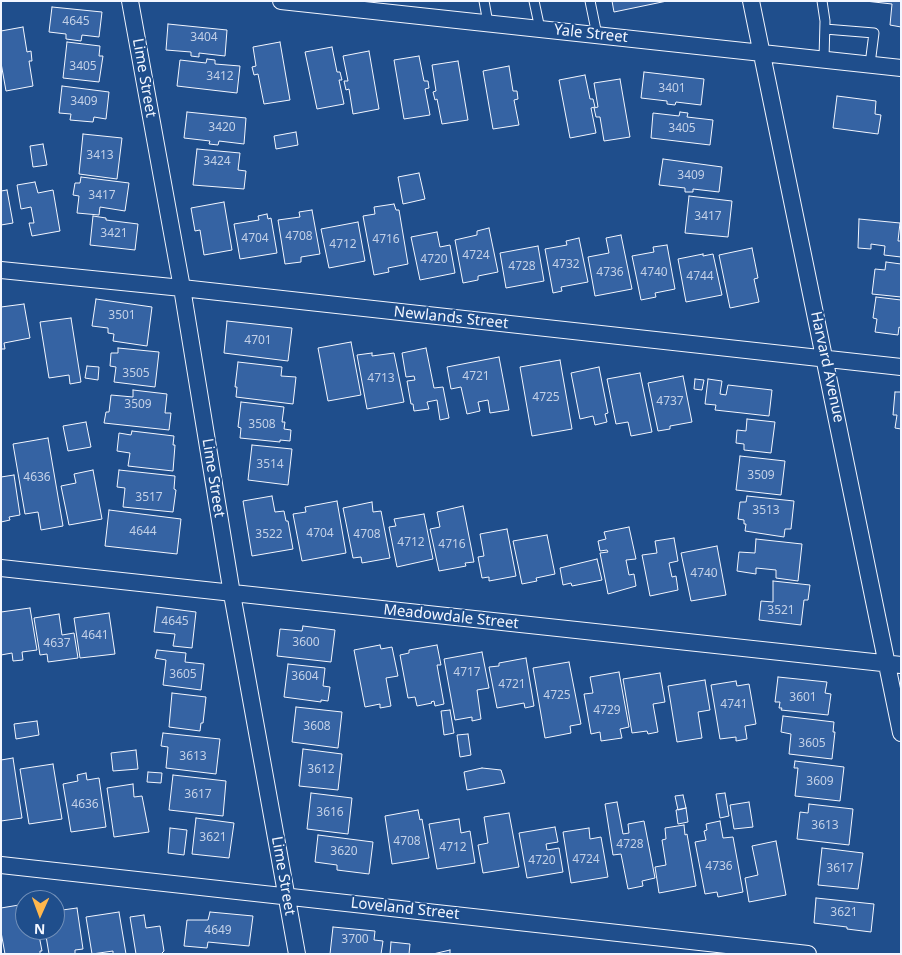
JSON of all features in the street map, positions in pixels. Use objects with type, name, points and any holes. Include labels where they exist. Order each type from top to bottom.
[{"type":"street","name":"Lime Street","points":[[130,1],[182,288],[232,594],[296,954]]},
{"type":"street","name":"Yale Street","points":[[281,1],[380,7],[488,23],[901,68]]},
{"type":"street","name":"Harvard Avenue","points":[[751,1],[825,359],[894,665],[901,733]]},
{"type":"street","name":"Newlands Street","points":[[1,270],[901,367]]},
{"type":"street","name":"Meadowdale Street","points":[[1,568],[894,665]]},
{"type":"street","name":"Loveland Street","points":[[1,866],[808,954]]},
{"type":"lane","points":[[484,1],[488,23]]},
{"type":"lane","points":[[534,1],[540,29]]},
{"type":"lane","points":[[590,1],[597,35]]},
{"type":"lane","points":[[822,1],[825,29],[824,60]]},
{"type":"lane","points":[[825,29],[874,33],[870,64]]},
{"type":"building","points":[[612,1],[667,1],[614,12]]},
{"type":"building","points":[[865,1],[901,1],[901,27],[890,25],[892,4]]},
{"type":"building","points":[[52,7],[102,12],[99,37],[82,35],[81,41],[66,39],[66,34],[49,32]]},
{"type":"building","points":[[168,24],[227,30],[225,56],[199,53],[199,57],[191,56],[191,52],[166,50]]},
{"type":"building","points":[[23,27],[27,52],[31,51],[32,61],[29,61],[33,86],[6,91],[1,63],[1,31]]},
{"type":"building","points":[[67,42],[100,46],[99,56],[103,56],[99,82],[63,78]]},
{"type":"building","points":[[280,42],[290,100],[264,104],[258,74],[254,75],[252,67],[256,66],[253,47]]},
{"type":"building","points":[[332,47],[337,72],[340,72],[342,80],[339,80],[344,104],[317,109],[305,52]]},
{"type":"building","points":[[369,51],[379,109],[353,114],[349,89],[346,90],[344,81],[348,81],[343,56]]},
{"type":"building","points":[[419,56],[424,81],[428,81],[429,88],[425,89],[430,115],[404,119],[394,60]]},
{"type":"building","points":[[207,59],[215,60],[215,64],[240,66],[237,93],[177,86],[180,60],[206,63]]},
{"type":"building","points":[[458,61],[468,120],[442,124],[437,99],[435,100],[433,92],[436,91],[432,65]]},
{"type":"building","points":[[509,66],[513,91],[517,91],[518,99],[514,100],[519,125],[493,129],[483,71]]},
{"type":"building","points":[[644,72],[704,79],[701,105],[676,102],[675,105],[667,104],[667,101],[641,98]]},
{"type":"building","points":[[585,75],[590,99],[593,99],[595,107],[591,108],[596,133],[570,138],[559,80]]},
{"type":"building","points":[[620,79],[630,137],[604,141],[600,117],[596,117],[594,108],[598,107],[594,83]]},
{"type":"building","points":[[62,86],[109,92],[106,119],[94,117],[93,122],[70,120],[71,114],[59,113]]},
{"type":"building","points":[[837,96],[876,101],[875,114],[881,115],[878,134],[833,128]]},
{"type":"building","points":[[187,112],[246,118],[244,144],[219,141],[218,145],[209,144],[210,141],[184,138]]},
{"type":"building","points":[[680,112],[688,113],[687,117],[713,120],[710,145],[651,138],[653,113],[679,116]]},
{"type":"building","points":[[296,132],[298,145],[276,149],[274,136]]},
{"type":"building","points":[[83,134],[122,138],[117,179],[79,174]]},
{"type":"building","points":[[43,144],[47,165],[33,167],[30,146]]},
{"type":"building","points":[[197,149],[240,153],[238,170],[246,171],[244,189],[193,185]]},
{"type":"building","points":[[663,159],[722,167],[719,192],[693,189],[693,192],[685,192],[685,188],[659,185]]},
{"type":"building","points":[[419,173],[425,199],[403,204],[398,177]]},
{"type":"building","points":[[81,177],[129,183],[125,211],[100,207],[99,215],[77,213],[79,196],[73,195],[75,183],[80,183]]},
{"type":"building","points":[[35,182],[38,193],[53,190],[60,231],[32,236],[29,223],[34,223],[31,207],[21,209],[17,185]]},
{"type":"building","points":[[7,190],[13,223],[1,225],[1,191]]},
{"type":"building","points":[[689,196],[732,201],[728,237],[685,233]]},
{"type":"building","points":[[224,202],[232,250],[204,255],[200,230],[195,231],[191,208]]},
{"type":"building","points":[[394,204],[396,210],[399,210],[408,264],[388,268],[389,272],[374,275],[363,216],[375,214],[374,207]]},
{"type":"building","points":[[312,210],[320,254],[301,257],[301,262],[285,264],[278,220],[300,217],[299,212]]},
{"type":"building","points":[[267,214],[268,219],[271,218],[277,253],[240,259],[234,224],[259,220],[258,216]]},
{"type":"building","points":[[93,216],[106,218],[106,220],[138,224],[135,250],[90,245]]},
{"type":"building","points":[[859,219],[900,223],[898,241],[901,241],[901,257],[884,255],[885,246],[871,244],[871,249],[858,248]]},
{"type":"building","points":[[358,222],[365,261],[329,268],[321,229]]},
{"type":"building","points":[[489,228],[498,272],[478,276],[478,280],[463,283],[455,240],[477,235],[477,231]]},
{"type":"building","points":[[437,232],[440,247],[450,245],[455,273],[420,280],[411,237]]},
{"type":"building","points":[[621,235],[632,289],[595,296],[588,257],[609,253],[606,238]]},
{"type":"building","points":[[579,238],[588,282],[561,287],[562,291],[553,293],[545,249],[567,245],[566,241]]},
{"type":"building","points":[[667,245],[675,289],[655,293],[656,297],[641,300],[632,256],[654,252],[653,247]]},
{"type":"building","points":[[538,246],[544,281],[506,288],[500,253]]},
{"type":"building","points":[[752,248],[758,278],[754,279],[759,302],[730,308],[719,255]]},
{"type":"building","points":[[703,254],[703,256],[713,254],[722,295],[686,302],[678,259]]},
{"type":"building","points":[[886,262],[901,264],[901,297],[872,294],[875,269],[885,270]]},
{"type":"building","points":[[876,297],[901,300],[901,328],[899,327],[898,335],[875,332],[877,319],[873,318]]},
{"type":"building","points":[[96,299],[152,307],[147,346],[113,341],[114,334],[108,333],[108,328],[92,326]]},
{"type":"building","points":[[24,304],[30,338],[4,343],[5,349],[1,349],[1,307]]},
{"type":"building","points":[[71,318],[81,382],[70,384],[69,375],[49,378],[40,322]]},
{"type":"building","points":[[227,321],[292,328],[288,361],[224,353]]},
{"type":"building","points":[[351,342],[361,395],[328,401],[318,348]]},
{"type":"building","points":[[118,348],[159,352],[155,387],[114,382],[116,367],[110,366],[111,353],[118,353]]},
{"type":"building","points":[[426,348],[434,388],[443,387],[449,418],[440,420],[437,400],[427,402],[429,409],[414,411],[413,404],[411,404],[407,381],[415,380],[414,376],[406,377],[402,353]]},
{"type":"building","points":[[372,353],[372,356],[394,353],[404,402],[367,409],[357,355]]},
{"type":"building","points":[[499,357],[509,410],[490,413],[488,400],[478,402],[480,411],[467,414],[461,387],[451,389],[447,367]]},
{"type":"building","points":[[560,360],[572,429],[532,436],[520,367]]},
{"type":"building","points":[[238,362],[282,367],[281,376],[296,377],[293,404],[236,397],[237,387],[235,387]]},
{"type":"building","points":[[87,366],[99,367],[98,380],[85,378]]},
{"type":"building","points":[[599,367],[608,413],[605,414],[607,422],[595,425],[593,416],[580,419],[571,373]]},
{"type":"building","points":[[640,373],[652,432],[631,436],[628,422],[616,424],[607,379]]},
{"type":"building","points":[[683,376],[692,422],[670,426],[670,429],[658,431],[648,383]]},
{"type":"building","points":[[695,379],[704,380],[702,390],[694,389]]},
{"type":"building","points":[[708,379],[722,381],[720,394],[726,395],[728,385],[772,390],[769,416],[715,410],[716,405],[705,404]]},
{"type":"building","points":[[133,390],[167,394],[165,413],[171,413],[169,430],[104,423],[106,412],[109,412],[111,395],[133,397]]},
{"type":"building","points":[[895,392],[901,392],[901,429],[895,428],[897,415],[893,415]]},
{"type":"building","points":[[241,402],[284,407],[282,422],[285,422],[284,429],[291,430],[290,441],[280,440],[280,442],[240,438],[241,428],[238,427]]},
{"type":"building","points":[[747,419],[775,422],[771,453],[744,450],[744,444],[736,443],[737,430],[746,431]]},
{"type":"building","points":[[86,422],[91,447],[68,451],[63,426]]},
{"type":"building","points":[[132,431],[174,436],[173,471],[128,466],[130,453],[117,451],[119,433],[131,435]]},
{"type":"building","points":[[48,438],[63,526],[41,530],[38,512],[25,514],[13,444]]},
{"type":"building","points":[[252,445],[292,449],[288,485],[248,480]]},
{"type":"building","points":[[740,456],[785,461],[781,495],[736,490]]},
{"type":"building","points":[[93,470],[102,519],[69,525],[61,486],[76,483],[74,474]]},
{"type":"building","points":[[119,470],[175,476],[174,489],[176,490],[173,512],[123,507],[125,488],[117,487]]},
{"type":"building","points":[[14,475],[20,515],[9,517],[10,520],[1,522],[1,477]]},
{"type":"building","points":[[272,496],[275,512],[284,511],[286,521],[288,521],[293,549],[252,556],[243,501]]},
{"type":"building","points":[[747,496],[794,501],[791,529],[785,529],[784,537],[745,531],[746,524],[744,524],[744,520],[738,519],[740,502],[746,502]]},
{"type":"building","points":[[337,501],[346,553],[302,561],[293,514],[306,512],[305,507]]},
{"type":"building","points":[[372,502],[373,512],[381,511],[390,558],[362,563],[361,557],[353,558],[343,508]]},
{"type":"building","points":[[463,506],[474,562],[465,563],[466,566],[439,571],[430,529],[440,527],[437,512]]},
{"type":"building","points":[[109,510],[181,519],[177,554],[105,546]]},
{"type":"building","points":[[424,514],[433,559],[397,567],[389,527],[396,526],[394,519]]},
{"type":"building","points":[[629,527],[636,559],[626,560],[629,575],[634,574],[636,586],[608,594],[600,553],[608,552],[607,550],[600,551],[598,541],[606,539],[604,532]]},
{"type":"building","points":[[507,529],[516,576],[489,581],[489,577],[482,578],[478,557],[484,556],[480,534]]},
{"type":"building","points":[[547,535],[555,574],[536,578],[537,581],[522,584],[513,541]]},
{"type":"building","points":[[674,538],[678,561],[669,563],[672,577],[676,576],[678,590],[650,596],[642,555],[657,553],[655,541]]},
{"type":"building","points":[[756,539],[802,544],[798,581],[776,578],[776,570],[756,568],[756,574],[737,571],[739,552],[755,553]]},
{"type":"building","points":[[717,546],[726,595],[691,601],[681,553]]},
{"type":"building","points":[[597,559],[602,580],[572,586],[571,583],[563,585],[560,568]]},
{"type":"building","points":[[773,581],[810,585],[808,600],[804,600],[801,625],[759,620],[761,601],[773,602]]},
{"type":"building","points":[[157,607],[196,612],[192,648],[173,646],[175,634],[154,632]]},
{"type":"building","points":[[30,608],[37,650],[22,652],[23,660],[13,661],[12,653],[1,655],[1,612]]},
{"type":"building","points":[[109,613],[115,654],[80,658],[74,618]]},
{"type":"building","points":[[59,614],[62,635],[74,633],[78,658],[48,662],[47,654],[40,655],[34,618]]},
{"type":"building","points":[[303,626],[335,630],[331,662],[277,656],[280,629],[302,631]]},
{"type":"building","points":[[380,645],[381,649],[392,647],[398,676],[386,678],[391,706],[380,708],[380,704],[365,707],[354,650]]},
{"type":"building","points":[[437,645],[441,665],[437,665],[444,704],[435,706],[434,701],[417,706],[415,697],[408,698],[400,655],[409,653],[409,650]]},
{"type":"building","points":[[157,650],[186,653],[185,662],[204,664],[201,690],[163,685],[166,660],[155,658]]},
{"type":"building","points":[[482,652],[489,688],[477,690],[481,719],[472,721],[472,717],[455,720],[444,659]]},
{"type":"building","points":[[526,658],[534,706],[525,708],[524,703],[497,708],[489,667],[499,666],[499,663]]},
{"type":"building","points":[[569,662],[581,724],[570,726],[571,733],[545,738],[533,668]]},
{"type":"building","points":[[288,664],[325,668],[323,686],[330,687],[328,701],[321,700],[321,702],[284,697]]},
{"type":"building","points":[[619,672],[629,727],[620,729],[622,738],[601,741],[600,732],[591,734],[584,694],[593,693],[590,677]]},
{"type":"building","points":[[660,673],[665,702],[653,704],[658,732],[648,734],[647,731],[632,733],[623,679]]},
{"type":"building","points":[[778,677],[827,682],[825,693],[831,694],[828,715],[781,710],[782,708],[779,708],[780,702],[775,702]]},
{"type":"building","points":[[705,680],[710,710],[698,712],[702,738],[677,742],[668,686]]},
{"type":"building","points":[[736,681],[737,686],[749,684],[756,724],[745,726],[747,739],[736,741],[736,737],[720,739],[711,685]]},
{"type":"building","points":[[172,693],[206,697],[203,723],[201,723],[200,731],[169,727]]},
{"type":"building","points":[[296,707],[342,712],[338,748],[292,742]]},
{"type":"building","points":[[450,710],[454,733],[444,735],[441,711]]},
{"type":"building","points":[[783,716],[834,722],[833,732],[835,732],[832,759],[789,754],[791,734],[781,732]]},
{"type":"building","points":[[37,721],[39,735],[16,739],[14,724]]},
{"type":"building","points":[[163,733],[220,739],[216,774],[166,768],[168,747],[161,746]]},
{"type":"building","points":[[468,734],[471,755],[460,757],[457,735]]},
{"type":"building","points":[[303,749],[342,754],[338,790],[299,786]]},
{"type":"building","points":[[136,750],[138,769],[113,771],[111,753]]},
{"type":"building","points":[[13,758],[22,818],[1,821],[1,760]]},
{"type":"building","points":[[795,761],[844,767],[840,801],[795,796],[798,768],[794,768]]},
{"type":"building","points":[[53,764],[62,819],[29,824],[20,769]]},
{"type":"building","points":[[482,768],[501,770],[505,783],[467,790],[464,772]]},
{"type":"building","points":[[148,772],[162,773],[161,783],[147,782]]},
{"type":"building","points":[[86,773],[87,780],[99,778],[106,827],[71,832],[63,784],[78,781],[77,775]]},
{"type":"building","points":[[173,775],[226,781],[223,816],[169,810]]},
{"type":"building","points":[[133,784],[134,797],[142,796],[149,832],[114,837],[107,788]]},
{"type":"building","points":[[311,793],[352,798],[348,834],[307,829]]},
{"type":"building","points":[[725,793],[729,816],[720,818],[716,794]]},
{"type":"building","points":[[683,795],[686,808],[678,810],[675,796]]},
{"type":"building","points":[[617,802],[623,834],[629,833],[628,824],[644,821],[655,878],[642,881],[643,886],[628,889],[621,854],[613,855],[605,804]]},
{"type":"building","points":[[749,802],[753,827],[734,829],[730,805]]},
{"type":"building","points":[[809,804],[853,809],[849,845],[797,839],[800,812],[808,813]]},
{"type":"building","points":[[686,808],[688,822],[678,824],[676,810]]},
{"type":"building","points":[[418,810],[420,820],[422,819],[429,858],[392,864],[385,816]]},
{"type":"building","points":[[509,813],[519,867],[483,873],[478,845],[488,843],[484,817]]},
{"type":"building","points":[[196,818],[234,823],[229,858],[192,854]]},
{"type":"building","points":[[459,819],[461,833],[470,831],[475,863],[437,869],[429,824]]},
{"type":"building","points":[[720,821],[723,838],[733,837],[743,892],[718,897],[717,892],[705,894],[695,842],[706,840],[704,831],[707,830],[706,824]]},
{"type":"building","points":[[684,825],[696,886],[659,893],[655,867],[666,865],[662,840],[666,839],[665,828]]},
{"type":"building","points":[[555,827],[558,842],[546,844],[547,850],[559,848],[563,872],[527,878],[519,833]]},
{"type":"building","points":[[170,828],[187,830],[184,855],[168,853]]},
{"type":"building","points":[[589,828],[590,839],[601,837],[608,877],[571,883],[563,832]]},
{"type":"building","points":[[318,835],[373,842],[369,874],[337,870],[337,865],[315,862]]},
{"type":"building","points":[[776,841],[786,895],[749,902],[745,878],[758,875],[752,846]]},
{"type":"building","points":[[822,848],[863,853],[858,889],[818,885]]},
{"type":"building","points":[[816,898],[874,904],[871,932],[814,923]]},
{"type":"building","points":[[15,906],[15,940],[40,940],[42,951],[40,951],[40,954],[5,954],[1,932],[1,908]]},
{"type":"building","points":[[77,908],[83,949],[75,950],[75,954],[49,954],[47,940],[65,940],[65,910]]},
{"type":"building","points":[[119,912],[126,954],[113,954],[113,951],[92,954],[86,917]]},
{"type":"building","points":[[210,912],[253,916],[249,946],[208,942],[207,948],[184,946],[187,920],[208,920]]},
{"type":"building","points":[[144,915],[146,928],[160,926],[164,951],[161,954],[136,954],[130,917]]},
{"type":"building","points":[[333,927],[375,931],[374,940],[383,941],[381,954],[330,954]]},
{"type":"building","points":[[391,942],[410,944],[409,954],[390,954]]},
{"type":"building","points":[[450,950],[450,954],[433,954]]}]
